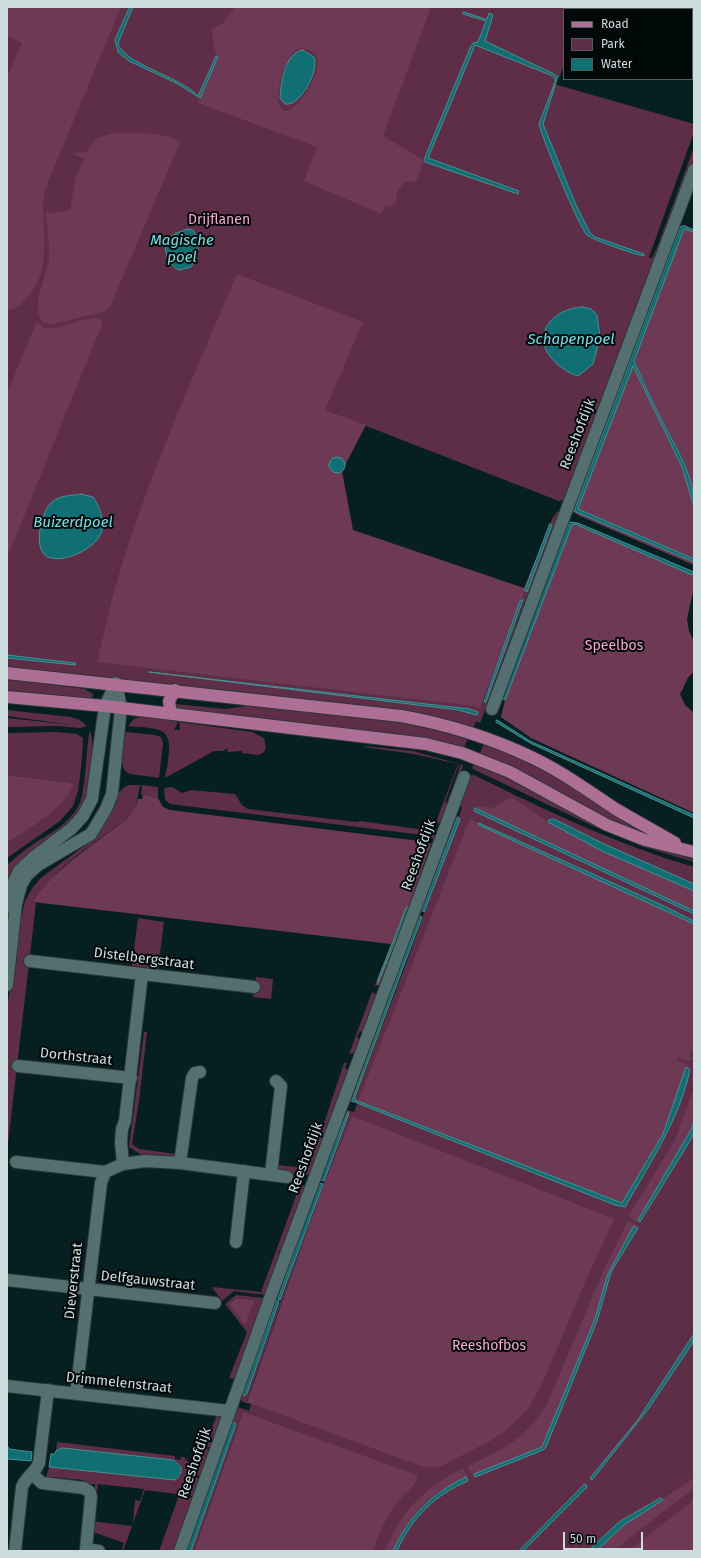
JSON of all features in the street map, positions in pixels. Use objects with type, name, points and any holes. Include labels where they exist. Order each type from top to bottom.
[{"type":"main road","points":[[7,673],[116,683],[401,716],[447,725],[481,735],[532,757],[564,775],[615,808],[689,850]]},
{"type":"main road","points":[[171,714],[169,701],[175,690]]},
{"type":"main road","points":[[7,697],[105,706],[388,738],[426,744],[462,753],[510,772],[607,825],[646,840],[689,850]]},
{"type":"street","name":"Reeshofdijk","points":[[492,709],[694,170]]},
{"type":"street","points":[[7,907],[10,890],[19,871],[34,857],[71,829],[83,816],[92,799],[105,706],[116,683]]},
{"type":"street","points":[[7,985],[16,904],[21,885],[27,875],[38,865],[91,834],[106,809],[112,794],[115,776],[120,708],[116,683]]},
{"type":"street","name":"Reeshofdijk","points":[[180,1551],[228,1411],[464,777]]},
{"type":"street","name":"Distelbergstraat","points":[[30,961],[254,987]]},
{"type":"street","name":"Dorthstraat","points":[[122,1164],[122,1129],[125,1121],[131,1078],[142,974]]},
{"type":"street","name":"Dorthstraat","points":[[18,1066],[131,1078]]},
{"type":"street","points":[[180,1163],[192,1078],[195,1074],[200,1072]]},
{"type":"street","points":[[271,1174],[281,1086],[276,1081]]},
{"type":"street","points":[[16,1162],[105,1172],[122,1164],[145,1161],[244,1170],[287,1177]]},
{"type":"street","points":[[236,1242],[244,1170]]},
{"type":"street","name":"Dieverstraat","points":[[76,1394],[101,1183],[105,1172]]},
{"type":"street","name":"Delfgauwstraat","points":[[7,1280],[215,1304]]},
{"type":"street","name":"Drimmelenstraat","points":[[7,1386],[228,1411]]},
{"type":"street","points":[[15,1551],[22,1487],[24,1482],[37,1470],[39,1464],[48,1390]]},
{"type":"street","points":[[32,1474],[42,1483],[84,1488],[90,1492],[91,1497],[86,1549],[99,1551]]},
{"type":"green space","name":"Drijflanen","points":[[7,7],[588,7],[563,8],[563,68],[559,78],[557,74],[552,73],[551,75],[555,78],[554,84],[694,124],[694,132],[649,257],[652,258],[658,245],[694,147],[694,159],[566,499],[559,501],[325,410],[323,404],[286,513],[479,709],[484,700],[486,702],[523,602],[522,600],[520,601],[525,591],[526,592],[552,525],[550,524],[558,511],[560,514],[480,723],[476,721],[473,729],[7,668]]},
{"type":"green space","points":[[7,7],[121,7],[45,189],[43,203],[44,258],[41,271],[36,284],[28,297],[21,304],[11,310],[8,310],[7,77],[22,43],[7,36]]},
{"type":"green space","points":[[235,7],[431,7],[383,136],[424,160],[416,182],[404,182],[397,192],[396,202],[392,205],[385,206],[381,214],[304,181],[317,147],[198,103],[218,58],[216,56],[211,29],[223,23]],"holes":[[[297,49],[309,50],[315,54],[318,61],[317,69],[305,95],[295,106],[286,110],[281,108],[279,101],[281,79],[285,66]]]},
{"type":"green space","points":[[114,133],[156,134],[172,138],[180,142],[110,307],[104,312],[52,324],[44,323],[40,318],[38,302],[49,258],[46,214],[70,210],[76,176],[84,159],[71,153],[86,152],[97,138]]},
{"type":"green space","points":[[685,225],[694,230],[684,226],[680,227],[574,511],[694,562],[694,565],[580,516],[570,510],[677,227]]},
{"type":"green space","points":[[684,228],[694,232],[694,496],[684,462],[659,415],[634,361]]},
{"type":"green space","points":[[237,274],[363,322],[325,410],[366,425],[342,471],[353,530],[524,588],[553,517],[480,709],[474,706],[97,662],[117,580],[146,493],[175,420]]},
{"type":"green space","points":[[91,318],[98,318],[102,321],[102,325],[7,557],[7,393],[37,321],[42,327],[55,328]]},
{"type":"green space","points":[[633,366],[682,467],[694,506],[694,559],[578,509]]},
{"type":"green space","name":"Speelbos","points":[[575,524],[694,575],[693,592],[687,619],[689,631],[694,642],[694,672],[687,679],[680,694],[685,705],[694,713],[694,813],[531,738],[501,717],[505,700],[572,525]]},
{"type":"green space","points":[[7,679],[86,689],[93,694],[92,700],[7,692]]},
{"type":"green space","points":[[175,704],[226,709],[253,705],[401,720],[468,738],[464,748],[454,744],[453,746],[176,710]]},
{"type":"green space","points":[[7,710],[71,717],[80,720],[87,726],[80,728],[57,726],[7,727],[7,718],[73,725],[7,716]]},
{"type":"green space","points":[[146,715],[178,722],[174,730],[180,730],[179,722],[252,732],[264,738],[266,748],[263,753],[258,755],[242,753],[242,751],[227,752],[228,749],[225,749],[224,751],[214,751],[165,778],[169,744],[164,733],[152,728],[128,726],[134,719]]},
{"type":"green space","points":[[90,731],[92,737],[91,766],[86,796],[82,806],[74,818],[7,883],[7,865],[29,847],[64,824],[80,803],[84,786]]},
{"type":"green space","points":[[56,732],[77,734],[83,738],[78,791],[73,806],[60,821],[7,858],[7,843],[48,815],[74,783],[7,775],[7,733]]},
{"type":"green space","points":[[126,732],[161,737],[163,744],[159,778],[134,775],[126,772],[123,768],[123,743]]},
{"type":"green space","points":[[484,743],[533,762],[650,833],[648,837],[621,827],[494,760],[495,759],[480,753]]},
{"type":"green space","points":[[364,746],[413,751],[459,764],[445,802],[447,803],[461,764],[463,765],[442,825],[436,822],[458,764],[414,754],[364,747],[363,752]]},
{"type":"green space","points":[[475,762],[666,851],[694,860],[694,862],[641,846],[595,827],[475,770],[472,768]]},
{"type":"green space","points":[[7,775],[74,783],[70,792],[55,809],[7,843]]},
{"type":"green space","name":"Reeshofbos","points":[[474,775],[582,826],[637,848],[694,867],[694,1551],[200,1551],[243,1412],[194,1551],[191,1551],[236,1425],[233,1422],[187,1551],[183,1551],[234,1408],[238,1407],[249,1411],[251,1404],[243,1402],[238,1395],[346,1110],[354,1112],[358,1101],[355,1100],[355,1096],[406,964],[458,818],[457,817],[459,817],[462,807],[458,806],[469,776]],"holes":[[[346,1115],[348,1116],[247,1393],[244,1396],[243,1394],[298,1239]],[[352,1116],[252,1403],[251,1403],[247,1401],[324,1183]]]},
{"type":"green space","points":[[129,785],[140,785],[136,806],[127,819],[63,867],[41,890],[33,902],[36,903],[7,1152],[7,1012],[14,949],[25,901],[33,887],[41,878],[92,839],[108,818],[120,791]]},
{"type":"green space","points":[[142,785],[158,787],[158,798],[141,795]]},
{"type":"green space","points":[[172,787],[182,793],[191,790],[235,794],[242,805],[248,809],[356,822],[360,821],[432,831],[436,832],[434,836],[438,837],[434,839],[423,835],[170,804],[165,800],[164,788]]},
{"type":"green space","points":[[143,795],[158,798],[163,807],[170,810],[427,842],[431,844],[381,986],[375,985],[391,944],[33,902],[40,891],[62,869],[127,819],[136,806],[138,799],[142,799]]},
{"type":"green space","points":[[512,797],[548,822],[592,846],[694,891],[694,911],[475,808],[478,806],[493,808]]},
{"type":"green space","points":[[454,817],[457,817],[352,1097],[353,1103],[350,1102],[348,1098]]},
{"type":"green space","points":[[470,819],[479,823],[479,825],[694,924],[694,1044],[689,1058],[693,1058],[689,1061],[677,1057],[677,1060],[687,1064],[690,1069],[686,1067],[663,1134],[622,1203],[358,1101]]},
{"type":"green space","points":[[138,918],[164,922],[158,969],[132,966]]},
{"type":"green space","points":[[256,977],[273,979],[271,999],[253,997]]},
{"type":"green space","points":[[372,992],[378,995],[364,1032],[360,1031],[357,1037],[361,1041],[357,1052],[349,1054]]},
{"type":"green space","points":[[144,1032],[147,1032],[139,1101],[132,1144],[139,1149],[176,1154],[175,1157],[140,1154],[129,1147]]},
{"type":"green space","points":[[344,1063],[347,1063],[345,1068],[350,1071],[330,1124],[324,1123]]},
{"type":"green space","points":[[694,1088],[694,1121],[691,1130],[639,1220],[640,1223],[632,1219],[628,1214],[630,1214],[675,1140]]},
{"type":"green space","points":[[352,1116],[612,1218],[613,1217],[614,1220],[588,1275],[543,1382],[528,1409],[508,1429],[490,1441],[441,1466],[433,1468],[421,1466],[247,1402],[324,1183]]},
{"type":"green space","points":[[321,1122],[329,1125],[310,1175],[276,1172],[277,1165],[306,1168],[322,1126]]},
{"type":"green space","points":[[300,1185],[306,1186],[282,1252],[277,1251],[281,1254],[266,1295],[234,1291],[222,1301],[212,1287],[261,1292]]},
{"type":"green space","points":[[628,1221],[638,1227],[635,1226],[607,1276],[595,1319],[542,1447],[474,1474],[474,1476],[467,1467],[492,1455],[522,1435],[539,1416],[547,1404],[602,1274]]},
{"type":"green space","points":[[236,1295],[265,1298],[235,1379],[229,1378],[247,1332],[225,1304]],"holes":[[[237,1298],[255,1300],[245,1324],[229,1304]]]},
{"type":"green space","points":[[237,1298],[255,1300],[245,1325],[229,1304]]},
{"type":"green space","points":[[218,1412],[222,1416],[211,1448],[205,1446]]},
{"type":"green space","points":[[243,1412],[417,1475],[414,1484],[396,1504],[388,1516],[373,1551],[194,1551]]},
{"type":"green space","points":[[57,1442],[175,1456],[175,1459],[180,1460],[181,1457],[184,1457],[191,1465],[200,1461],[204,1447],[210,1450],[201,1478],[191,1469],[189,1478],[191,1486],[193,1486],[196,1476],[200,1480],[194,1496],[145,1490],[133,1523],[135,1500],[140,1501],[144,1489],[98,1484],[94,1519],[95,1484],[83,1484],[83,1480],[53,1477],[53,1481],[46,1478],[49,1467],[175,1480],[181,1475],[63,1448],[56,1451]]},
{"type":"green space","points":[[463,1468],[468,1479],[446,1487],[427,1501],[418,1510],[404,1530],[393,1551],[385,1551],[399,1523],[416,1502],[436,1484]]},
{"type":"green space","points":[[694,1478],[694,1488],[613,1551],[596,1551],[624,1525]]},
{"type":"green space","points":[[175,1496],[193,1498],[175,1551],[159,1551],[178,1498]]},
{"type":"green space","points":[[694,1500],[694,1551],[628,1551],[637,1544]]},
{"type":"green space","points":[[91,1521],[132,1526],[123,1551],[121,1551],[124,1543],[93,1532]]},
{"type":"water","points":[[130,7],[133,7],[118,43],[122,50],[141,64],[179,82],[198,96],[216,56],[218,57],[200,98],[178,84],[129,61],[118,52],[115,40]]},
{"type":"water","points":[[464,12],[485,19],[487,19],[489,13],[493,15],[485,41],[558,76],[543,124],[576,205],[590,233],[595,237],[644,254],[644,256],[597,240],[587,235],[583,229],[553,163],[539,124],[555,82],[555,78],[553,76],[475,45],[428,158],[519,191],[518,194],[425,162],[425,157],[471,46],[473,43],[478,42],[486,21],[463,14]]},
{"type":"water","points":[[303,50],[314,57],[314,70],[307,86],[297,100],[285,104],[280,98],[281,84],[285,69],[292,56]]},
{"type":"water","points":[[684,226],[694,230],[694,232],[684,229],[634,361],[687,470],[693,494],[694,506],[682,467],[633,366],[578,509],[694,559],[694,562],[574,511],[680,227]]},
{"type":"water","name":"Magische poel","points":[[188,229],[193,230],[196,235],[198,249],[196,258],[191,267],[179,270],[175,268],[169,260],[166,245],[170,237],[176,233]]},
{"type":"water","name":"Schapenpoel","points":[[582,307],[591,309],[597,315],[600,338],[593,364],[578,376],[569,373],[562,368],[548,354],[544,344],[544,335],[547,326],[552,319],[571,309]]},
{"type":"water","points":[[337,457],[343,459],[345,465],[343,471],[337,473],[331,471],[329,465],[331,459]]},
{"type":"water","name":"Buizerdpoel","points":[[81,494],[93,497],[99,509],[103,527],[99,537],[87,549],[79,553],[55,559],[48,557],[43,553],[40,547],[39,539],[44,513],[52,502],[58,498]]},
{"type":"water","points":[[570,522],[578,523],[694,572],[692,575],[575,524],[572,525],[505,700],[502,699]]},
{"type":"water","points":[[550,524],[552,525],[527,592],[525,591]]},
{"type":"water","points":[[523,600],[486,702],[484,702],[520,601]]},
{"type":"water","points":[[7,655],[75,663],[76,665],[7,658]]},
{"type":"water","points":[[149,672],[470,709],[478,712],[477,715],[458,710]]},
{"type":"water","points":[[497,720],[530,741],[694,815],[694,818],[530,743],[496,722]]},
{"type":"water","points":[[475,808],[694,911],[694,914],[474,811]]},
{"type":"water","points":[[458,817],[460,819],[424,912],[422,911]]},
{"type":"water","points":[[554,819],[602,843],[694,884],[694,891],[602,851],[548,822],[549,820]]},
{"type":"water","points":[[479,823],[664,906],[694,921],[694,924],[479,825]]},
{"type":"water","points":[[407,907],[409,907],[378,983],[378,980]]},
{"type":"water","points":[[420,916],[422,917],[355,1096],[355,1100],[622,1203],[663,1134],[686,1067],[690,1070],[679,1106],[654,1158],[625,1207],[615,1205],[352,1101]]},
{"type":"water","points":[[348,1112],[348,1116],[324,1181],[320,1180]]},
{"type":"water","points":[[694,1121],[694,1131],[691,1139],[640,1222],[638,1220],[691,1130]]},
{"type":"water","points":[[319,1183],[323,1184],[280,1300],[278,1300]]},
{"type":"water","points":[[634,1226],[638,1228],[611,1272],[597,1321],[546,1447],[543,1450],[475,1477],[474,1474],[542,1447],[595,1319],[607,1276]]},
{"type":"water","points":[[277,1301],[279,1302],[247,1393],[244,1396],[243,1395]]},
{"type":"water","points":[[694,1334],[692,1344],[649,1408],[592,1480],[590,1478],[637,1421]]},
{"type":"water","points":[[233,1422],[236,1424],[191,1551],[187,1551]]},
{"type":"water","points":[[7,1445],[9,1449],[32,1452],[31,1461],[8,1459],[7,1462]]},
{"type":"water","points":[[63,1448],[173,1460],[179,1465],[181,1472],[175,1480],[49,1467],[51,1454],[55,1454],[56,1451]]},
{"type":"water","points":[[466,1477],[468,1481],[445,1493],[426,1508],[410,1528],[397,1551],[393,1551],[406,1527],[422,1507],[442,1491]]},
{"type":"water","points":[[585,1484],[587,1486],[586,1488],[523,1551],[519,1551]]},
{"type":"water","points":[[661,1498],[663,1500],[624,1525],[596,1551],[588,1551],[619,1522]]}]
